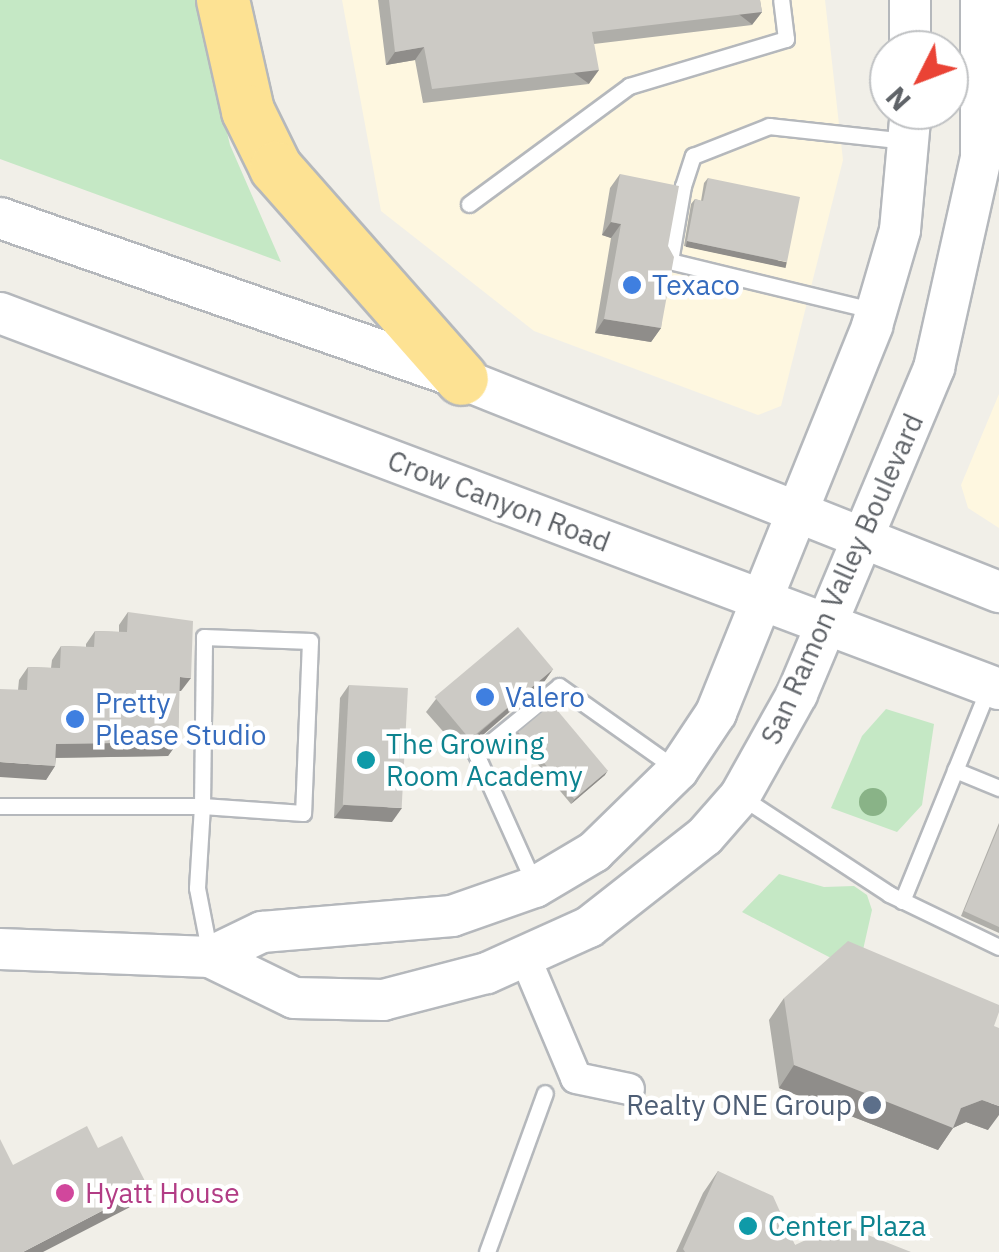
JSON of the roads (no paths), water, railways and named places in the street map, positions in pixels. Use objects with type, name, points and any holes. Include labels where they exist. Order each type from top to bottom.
[{"type":"highway","points":[[223,0],[248,111],[276,168],[462,379]]},
{"type":"main road","points":[[910,0],[910,30]]},
{"type":"main road","name":"San Ramon Valley Boulevard","points":[[0,949],[210,956],[294,998],[383,1000],[440,989],[524,957],[589,927],[649,886],[740,796],[867,538],[934,368],[981,158],[981,0]]},
{"type":"main road","name":"San Ramon Valley Boulevard","points":[[210,956],[262,932],[452,916],[535,886],[594,852],[678,770],[716,713],[800,512],[877,312],[900,230],[910,130]]},
{"type":"main road","points":[[0,218],[462,379],[999,592]]},
{"type":"main road","name":"Crow Canyon Road","points":[[0,312],[829,620],[994,687]]},
{"type":"street","points":[[524,957],[576,1078],[629,1090]]},
{"type":"lane","points":[[470,204],[630,86],[786,39],[781,0]]},
{"type":"lane","points":[[869,125],[768,126],[693,156],[683,186],[670,260],[877,312]]},
{"type":"lane","points":[[0,806],[202,806],[304,812],[310,641],[204,637],[202,806],[198,888],[210,956]]},
{"type":"lane","points":[[535,886],[476,754],[545,697],[559,686],[678,770]]},
{"type":"lane","points":[[902,900],[994,687]]},
{"type":"lane","points":[[955,770],[999,788]]},
{"type":"lane","points":[[740,796],[902,900],[999,947]]},
{"type":"lane","points":[[486,1252],[545,1093]]},
{"type":"place","name":"Texaco","points":[[632,285]]},
{"type":"place","name":"Valero","points":[[485,697]]},
{"type":"place","name":"Pretty Please Studio","points":[[75,719]]},
{"type":"place","name":"The Growing Room Academy","points":[[366,760]]},
{"type":"place","name":"Realty ONE Group","points":[[872,1105]]},
{"type":"place","name":"Hyatt House","points":[[65,1193]]},
{"type":"place","name":"Center Plaza","points":[[748,1226]]}]
